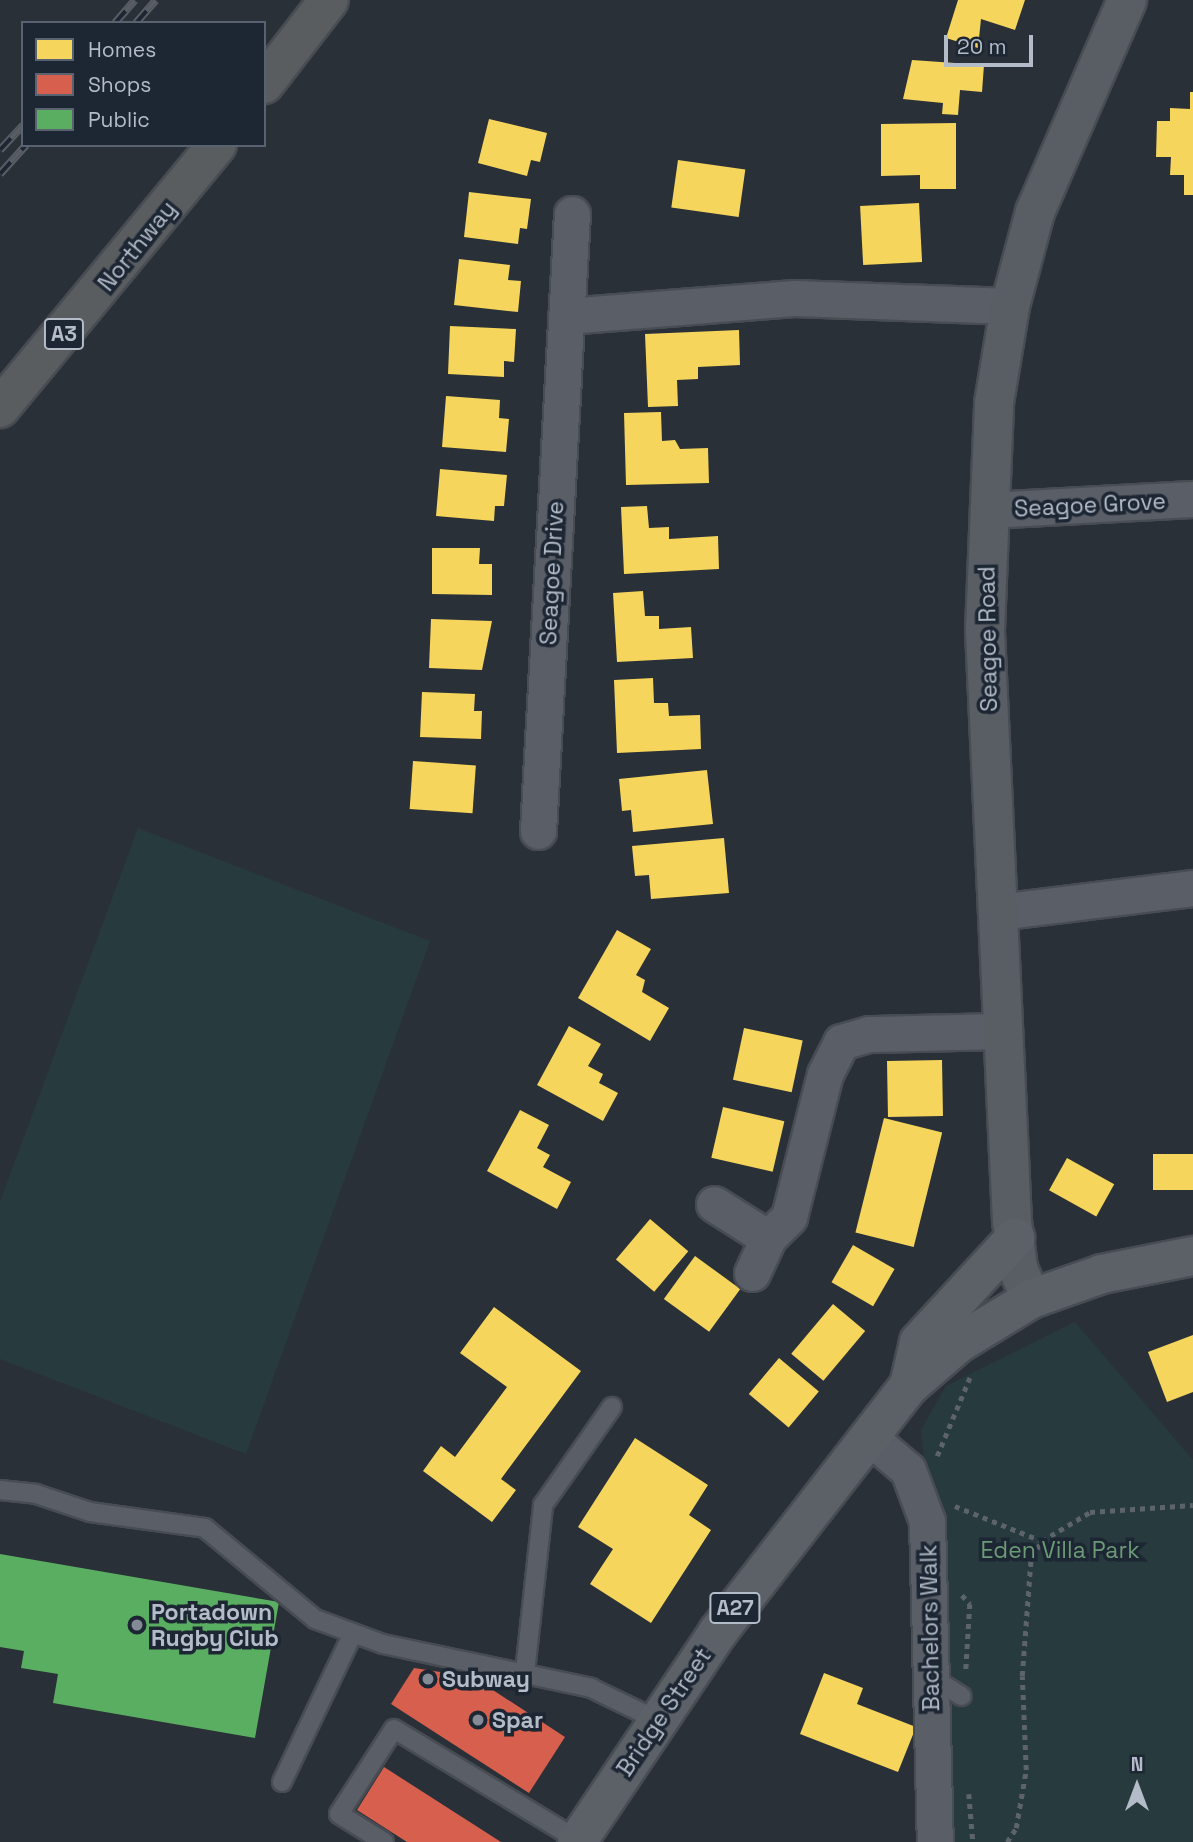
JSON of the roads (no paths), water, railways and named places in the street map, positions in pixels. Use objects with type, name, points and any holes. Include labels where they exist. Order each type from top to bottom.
[{"type":"highway","points":[[266,81],[330,0]]},
{"type":"highway","name":"Northway","points":[[0,408],[215,147]]},
{"type":"main road","name":"Seagoe Road","points":[[1031,1299],[1014,1238],[985,630],[988,510],[1010,306],[1035,212],[1127,0]]},
{"type":"main road","points":[[909,1386],[919,1342],[1014,1238]]},
{"type":"main road","name":"A27","points":[[909,1386],[959,1343],[1031,1299],[1102,1274],[1193,1256]]},
{"type":"main road","name":"Bridge Street","points":[[578,1841],[718,1632],[909,1386]]},
{"type":"street","name":"Seagoe Drive","points":[[538,831],[572,214]]},
{"type":"street","points":[[566,316],[794,298],[1010,306]]},
{"type":"street","name":"Seagoe Grove","points":[[988,510],[1193,499]]},
{"type":"street","points":[[998,912],[1193,888]]},
{"type":"street","points":[[752,1273],[768,1238],[789,1217],[825,1074],[841,1042],[869,1034],[1004,1031]]},
{"type":"street","points":[[714,1204],[768,1238]]},
{"type":"street","name":"Bachelors Walk","points":[[868,1436],[908,1470],[930,1497],[927,1521],[936,1842]]},
{"type":"lane","points":[[525,1672],[543,1504],[612,1407]]},
{"type":"lane","points":[[0,1490],[36,1494],[90,1512],[205,1528],[315,1619],[353,1633],[591,1688],[659,1721]]},
{"type":"lane","points":[[282,1782],[353,1633]]},
{"type":"lane","points":[[931,1677],[962,1696]]},
{"type":"lane","points":[[384,1842],[339,1814],[394,1729],[578,1841]]},
{"type":"railway","points":[[117,21],[135,0]]},
{"type":"railway","points":[[138,21],[156,0]]},
{"type":"railway","points":[[0,150],[21,127]]},
{"type":"railway","points":[[0,174],[24,147]]},
{"type":"place","name":"Portadown Rugby Club","points":[[137,1625]]},
{"type":"place","name":"Subway","points":[[428,1679]]},
{"type":"place","name":"Spar","points":[[478,1720]]},
{"type":"park label","name":"Eden Villa Park","points":[[1060,1550]]}]
